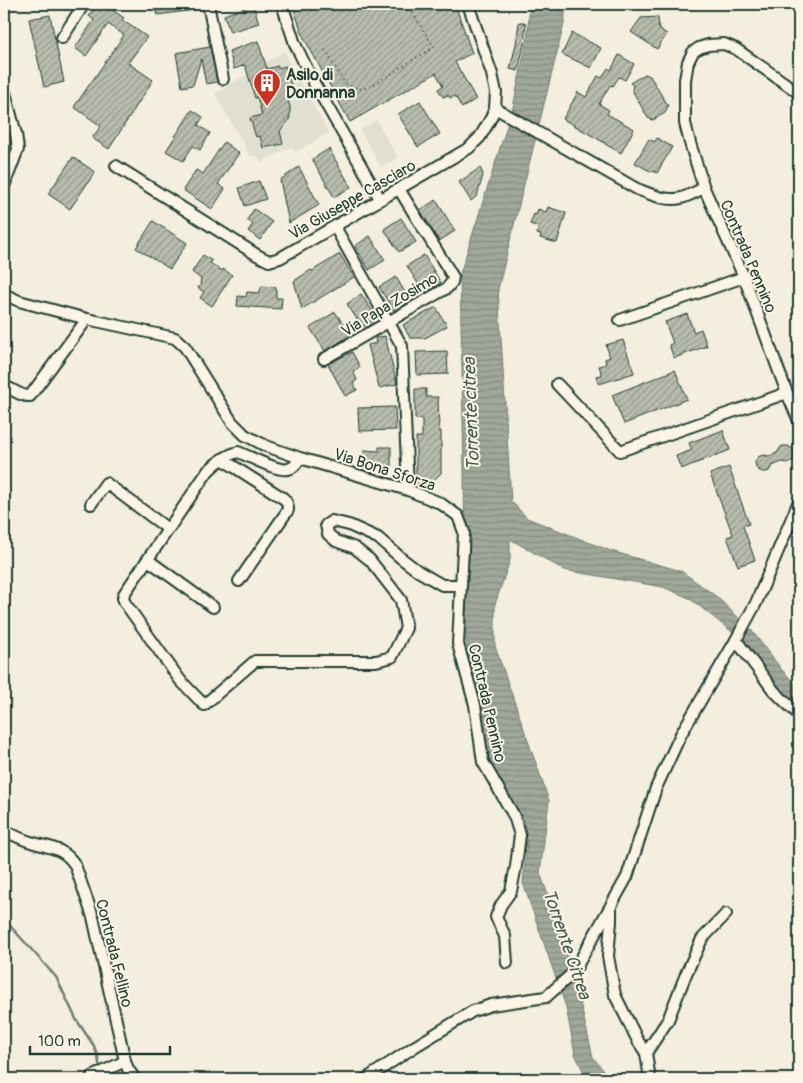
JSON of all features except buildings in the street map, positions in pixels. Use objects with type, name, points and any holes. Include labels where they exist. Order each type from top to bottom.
[{"type":"street","points":[[62,38],[84,4]]},
{"type":"street","points":[[208,4],[223,79]]},
{"type":"street","points":[[282,4],[295,44],[314,84],[380,199]]},
{"type":"street","name":"Via Giuseppe Casciaro","points":[[116,166],[257,256],[269,261],[280,258],[469,148],[480,137],[495,108],[496,92],[492,74],[468,4]]},
{"type":"street","name":"Contrada Pennino","points":[[799,93],[736,49],[724,44],[708,45],[699,48],[693,52],[688,62],[685,80],[685,123],[704,188],[744,277],[799,421]]},
{"type":"street","points":[[4,89],[18,149],[4,186]]},
{"type":"street","name":"Contrada Pennino","points":[[495,108],[637,189],[653,196],[680,198],[704,188]]},
{"type":"street","name":"Via Papa Zosimo","points":[[324,359],[447,288],[452,282],[452,277],[399,189]]},
{"type":"street","points":[[335,227],[402,346],[408,490]]},
{"type":"street","points":[[620,320],[744,277]]},
{"type":"street","name":"Via Bona Sforza","points":[[4,294],[19,301],[87,319],[175,338],[185,346],[232,422],[245,435],[266,446],[300,458],[408,490],[440,503],[458,516],[464,532],[461,585]]},
{"type":"street","points":[[4,386],[25,397],[30,396],[87,319]]},
{"type":"street","points":[[557,384],[620,451],[788,393]]},
{"type":"street","points":[[300,458],[291,469],[284,470],[238,452],[222,459],[208,471],[122,598],[180,680],[204,705],[255,661],[376,661],[392,657],[406,628],[401,600],[370,560],[355,548],[336,541],[328,534],[326,525],[332,521],[378,538],[401,558],[442,585],[461,585]]},
{"type":"street","points":[[222,459],[286,500],[288,506],[288,510],[239,581]]},
{"type":"street","points":[[90,504],[106,483],[168,529]]},
{"type":"street","points":[[366,1079],[473,1011],[491,1005],[546,997],[573,973],[627,877],[656,788],[681,734],[756,604],[799,501]]},
{"type":"street","points":[[148,560],[214,607]]},
{"type":"street","name":"Contrada Pennino","points":[[461,585],[458,644],[474,705],[483,762],[514,816],[520,835],[511,891],[501,905],[496,917],[505,936],[507,963]]},
{"type":"street","points":[[736,640],[774,691],[799,715]]},
{"type":"street","name":"Contrada Fellino","points":[[4,830],[25,840],[56,848],[71,859],[75,865],[93,917],[125,1061]]},
{"type":"street","points":[[611,904],[608,956],[615,995],[646,1053],[650,1079]]},
{"type":"street","points":[[646,1053],[668,1020],[702,939],[726,914]]},
{"type":"street","points":[[91,1078],[125,1061],[135,1079]]},
{"type":"path","points":[[325,50],[347,85],[358,88],[366,88],[373,85],[434,48],[407,4]]},
{"type":"shaded area","points":[[284,51],[329,133],[295,152],[291,146],[261,163],[258,157],[250,155],[215,94]]},
{"type":"shaded area","points":[[376,120],[398,158],[381,167],[360,130]]},
{"type":"water","name":"Torrente citrea","points":[[530,4],[566,4],[564,24],[498,289],[511,501],[527,518],[611,551],[681,571],[717,597],[752,631],[782,670],[799,688],[799,708],[775,684],[731,631],[689,598],[663,587],[564,570],[510,539],[510,560],[495,604],[495,646],[549,801],[540,873],[573,973],[593,1057],[610,1079],[587,1079],[575,1054],[566,1007],[523,883],[527,842],[489,761],[466,640],[460,274],[513,107],[527,40]]},
{"type":"waterway","points":[[4,919],[56,977],[76,1019],[94,1046],[100,1069]]},
{"type":"place","name":"Asilo di Donnanna","points":[[267,107]]},
{"type":"water label","name":"Torrente Citrea","points":[[567,944]]}]
